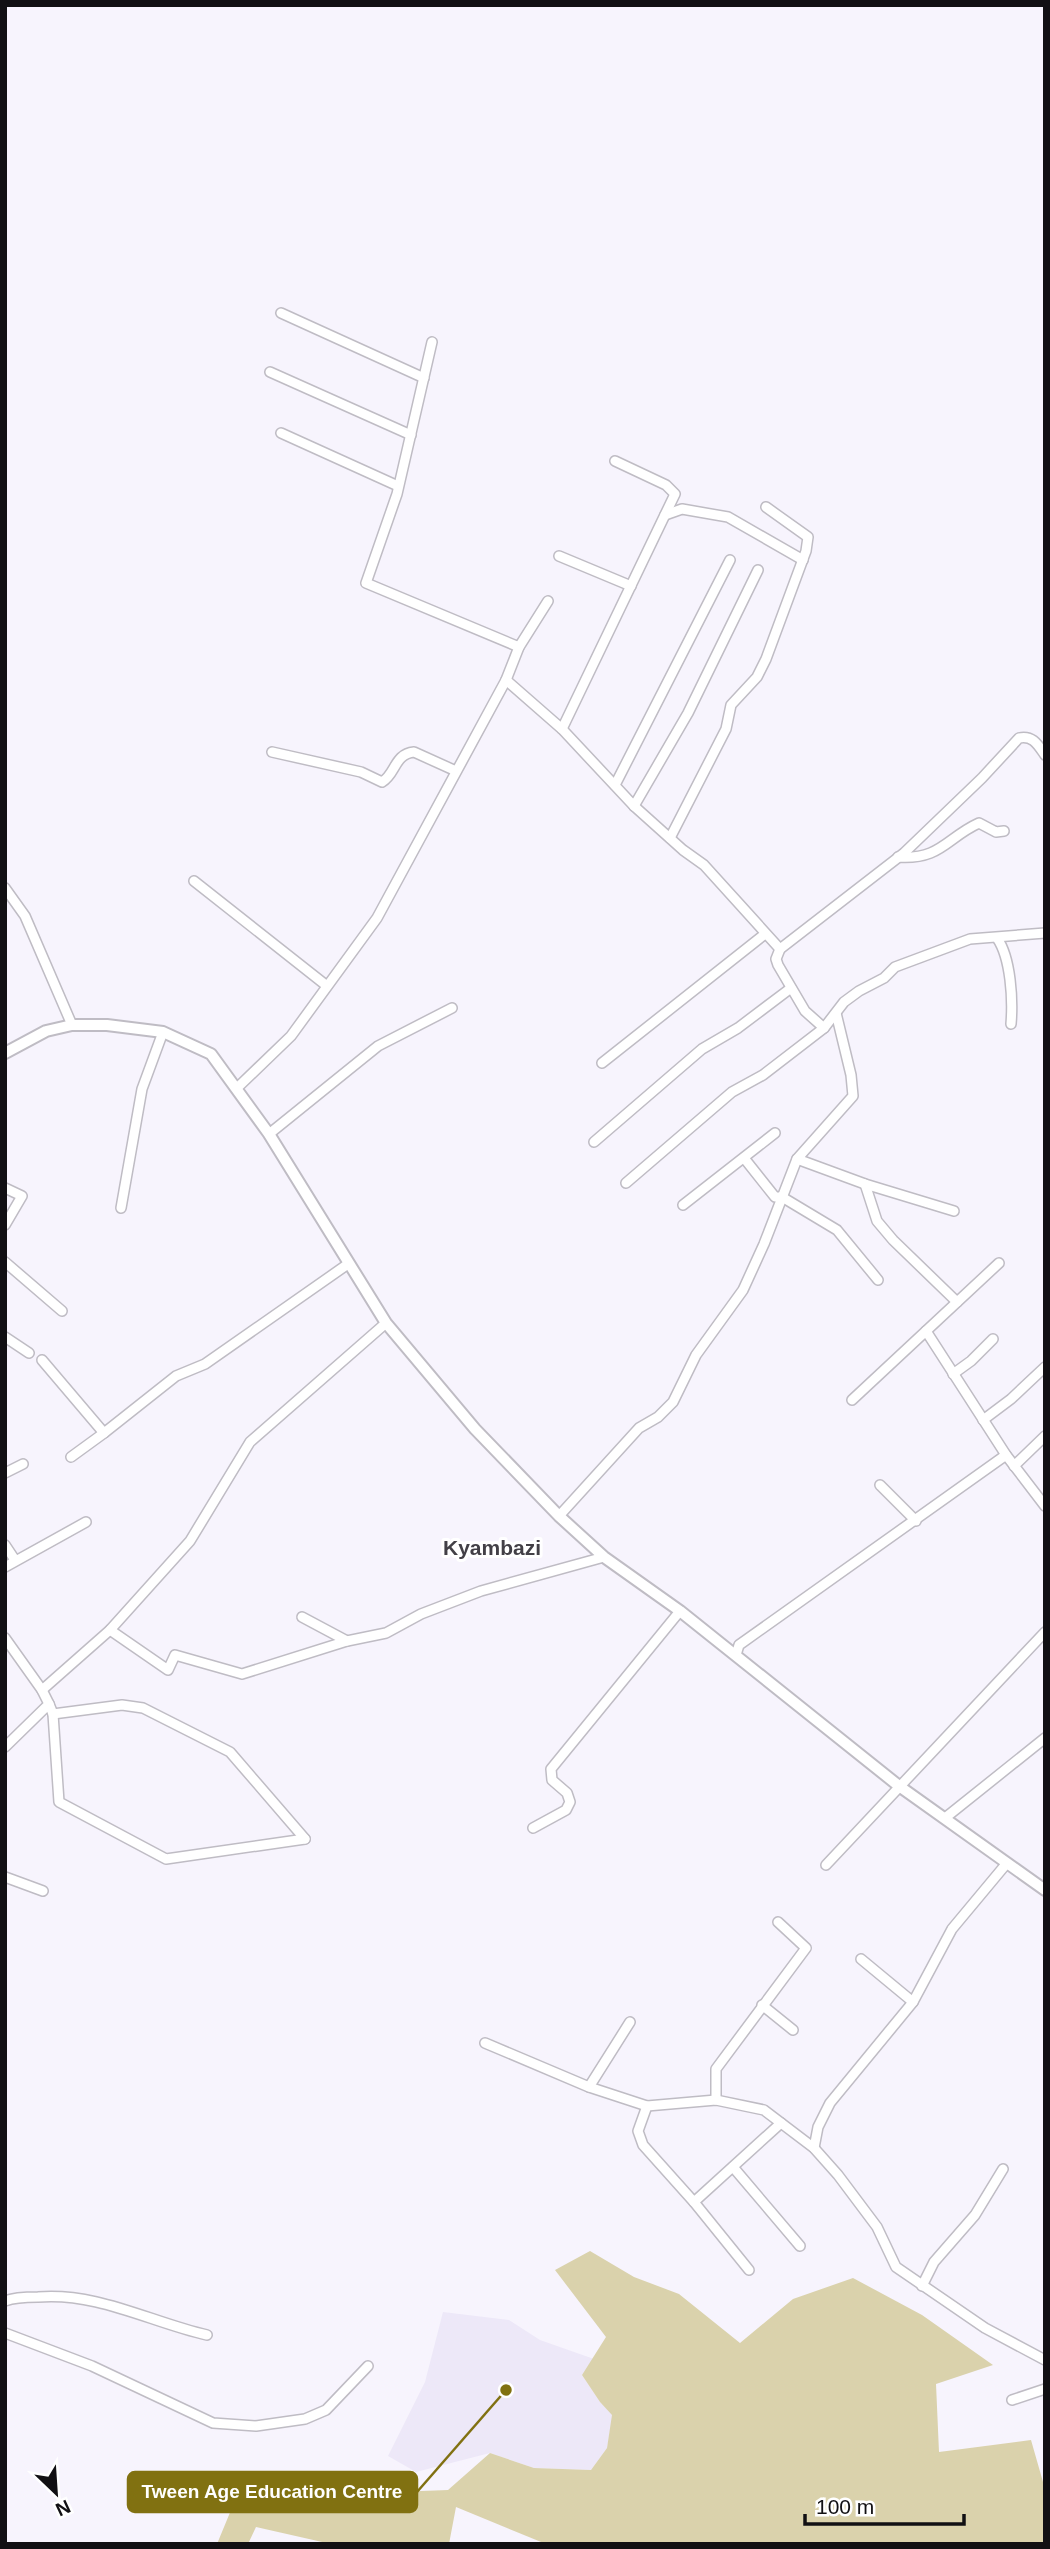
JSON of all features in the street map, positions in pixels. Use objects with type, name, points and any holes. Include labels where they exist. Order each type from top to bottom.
[{"type":"street","points":[[281,313],[424,378]]},
{"type":"street","points":[[432,342],[398,486],[366,583],[519,647]]},
{"type":"street","points":[[270,372],[411,435]]},
{"type":"street","points":[[281,433],[398,486]]},
{"type":"street","points":[[562,729],[675,494],[666,485],[615,461]]},
{"type":"street","points":[[670,838],[726,729],[731,705],[757,677],[766,659],[770,642],[803,560],[808,537],[766,507]]},
{"type":"street","points":[[665,515],[682,509],[728,517],[803,560]]},
{"type":"street","points":[[559,556],[631,586]]},
{"type":"street","points":[[615,785],[730,560]]},
{"type":"street","points":[[634,806],[688,713],[758,570]]},
{"type":"street","points":[[237,1088],[291,1035],[377,918],[506,680],[519,647],[548,601]]},
{"type":"street","points":[[506,680],[562,729],[634,806],[704,865],[780,949]]},
{"type":"street","points":[[824,1028],[805,1011],[778,965],[776,958],[780,949],[898,858],[982,778],[1019,738],[1034,740],[1045,755]]},
{"type":"street","points":[[272,752],[360,772],[382,782],[407,752],[414,752],[456,771]]},
{"type":"street","points":[[898,858],[924,857],[979,822],[996,832],[1004,831]]},
{"type":"street","points":[[194,881],[327,986]]},
{"type":"street","points":[[5,888],[25,915],[72,1025]]},
{"type":"street","points":[[626,1184],[732,1092],[763,1075],[824,1028],[845,1002],[884,978],[895,967],[970,940],[1045,933]]},
{"type":"street","points":[[602,1063],[765,934]]},
{"type":"street","points":[[998,938],[1006,960],[1013,1004],[1012,1024]]},
{"type":"street","points":[[594,1142],[702,1049],[738,1028],[791,988]]},
{"type":"street","points":[[269,1134],[377,1046],[452,1008]]},
{"type":"street","points":[[559,1516],[639,1428],[658,1418],[673,1402],[696,1354],[743,1290],[797,1159],[853,1096],[851,1075],[836,1013]]},
{"type":"street","points":[[5,1053],[46,1031],[72,1025],[107,1025],[163,1032],[211,1054],[269,1134],[386,1323],[475,1429],[559,1516],[604,1557],[680,1611],[899,1786],[1045,1890]]},
{"type":"street","points":[[121,1208],[142,1089],[163,1032]]},
{"type":"street","points":[[683,1205],[775,1133]]},
{"type":"street","points":[[744,1157],[775,1197],[782,1197],[837,1230],[878,1280]]},
{"type":"street","points":[[797,1159],[865,1185],[954,1211]]},
{"type":"street","points":[[865,1185],[877,1221],[893,1240],[957,1301]]},
{"type":"street","points":[[5,1188],[22,1196],[5,1225]]},
{"type":"street","points":[[5,1262],[62,1311]]},
{"type":"street","points":[[852,1400],[999,1263]]},
{"type":"street","points":[[71,1457],[176,1376],[205,1364],[348,1264]]},
{"type":"street","points":[[42,1690],[110,1630],[190,1541],[250,1442],[386,1323]]},
{"type":"street","points":[[926,1331],[1006,1455],[1045,1506]]},
{"type":"street","points":[[5,1336],[29,1353]]},
{"type":"street","points":[[953,1374],[993,1339]]},
{"type":"street","points":[[42,1360],[104,1433]]},
{"type":"street","points":[[983,1420],[1012,1399],[1045,1367]]},
{"type":"street","points":[[1014,1466],[1045,1436]]},
{"type":"street","points":[[736,1655],[739,1645],[1006,1455]]},
{"type":"street","points":[[5,1473],[23,1464]]},
{"type":"street","points":[[880,1485],[916,1521]]},
{"type":"street","points":[[5,1567],[86,1522]]},
{"type":"street","points":[[5,1545],[15,1560]]},
{"type":"street","points":[[110,1630],[168,1670],[174,1655],[242,1674],[347,1641],[386,1633],[421,1614],[481,1591],[604,1557]]},
{"type":"street","points":[[533,1828],[566,1810],[570,1802],[567,1793],[552,1780],[551,1769],[680,1611]]},
{"type":"street","points":[[302,1617],[347,1641]]},
{"type":"street","points":[[826,1865],[1045,1632]]},
{"type":"street","points":[[5,1638],[42,1690],[53,1714],[59,1802],[166,1859],[305,1839],[229,1752],[143,1708],[122,1705],[53,1714]]},
{"type":"street","points":[[5,1746],[49,1704]]},
{"type":"street","points":[[945,1818],[1045,1738]]},
{"type":"street","points":[[814,2148],[818,2127],[830,2103],[912,2003],[952,1928],[1007,1863]]},
{"type":"street","points":[[5,1877],[43,1891]]},
{"type":"street","points":[[716,2100],[716,2069],[806,1948],[778,1923]]},
{"type":"street","points":[[861,1958],[912,2003]]},
{"type":"street","points":[[762,2005],[793,2030]]},
{"type":"street","points":[[589,2087],[630,2022]]},
{"type":"street","points":[[485,2043],[589,2087],[647,2106],[716,2100],[764,2110],[814,2148],[838,2175],[877,2227],[896,2267],[985,2328],[1045,2360]]},
{"type":"street","points":[[647,2106],[638,2131],[643,2145],[694,2202],[748,2270]]},
{"type":"street","points":[[694,2202],[781,2123]]},
{"type":"street","points":[[733,2167],[800,2246]]},
{"type":"street","points":[[922,2286],[934,2262],[975,2215],[1003,2169]]},
{"type":"street","points":[[5,2301],[52,2295],[75,2297],[138,2312],[183,2329],[207,2334]]},
{"type":"street","points":[[5,2333],[92,2366],[213,2423],[256,2426],[305,2419],[326,2410],[368,2366]]},
{"type":"street","points":[[1012,2400],[1045,2389]]},
{"type":"shaded area","points":[[590,2251],[634,2277],[679,2294],[740,2343],[793,2299],[853,2278],[922,2315],[993,2365],[936,2384],[939,2452],[1031,2440],[1045,2489],[1045,2544],[546,2544],[456,2507],[449,2544],[331,2544],[256,2527],[248,2544],[217,2544],[236,2498],[448,2490],[490,2453],[534,2468],[591,2470],[607,2448],[612,2415],[582,2375],[606,2337],[555,2270]]},
{"type":"shaded area","points":[[443,2312],[509,2320],[540,2340],[594,2359],[582,2375],[600,2402],[613,2415],[607,2448],[591,2470],[534,2468],[490,2453],[416,2472],[388,2456],[425,2382]]},
{"type":"place","name":"Tween Age Education Centre","points":[[506,2390]]},
{"type":"district","name":"Kyambazi","points":[[492,1547]]}]
